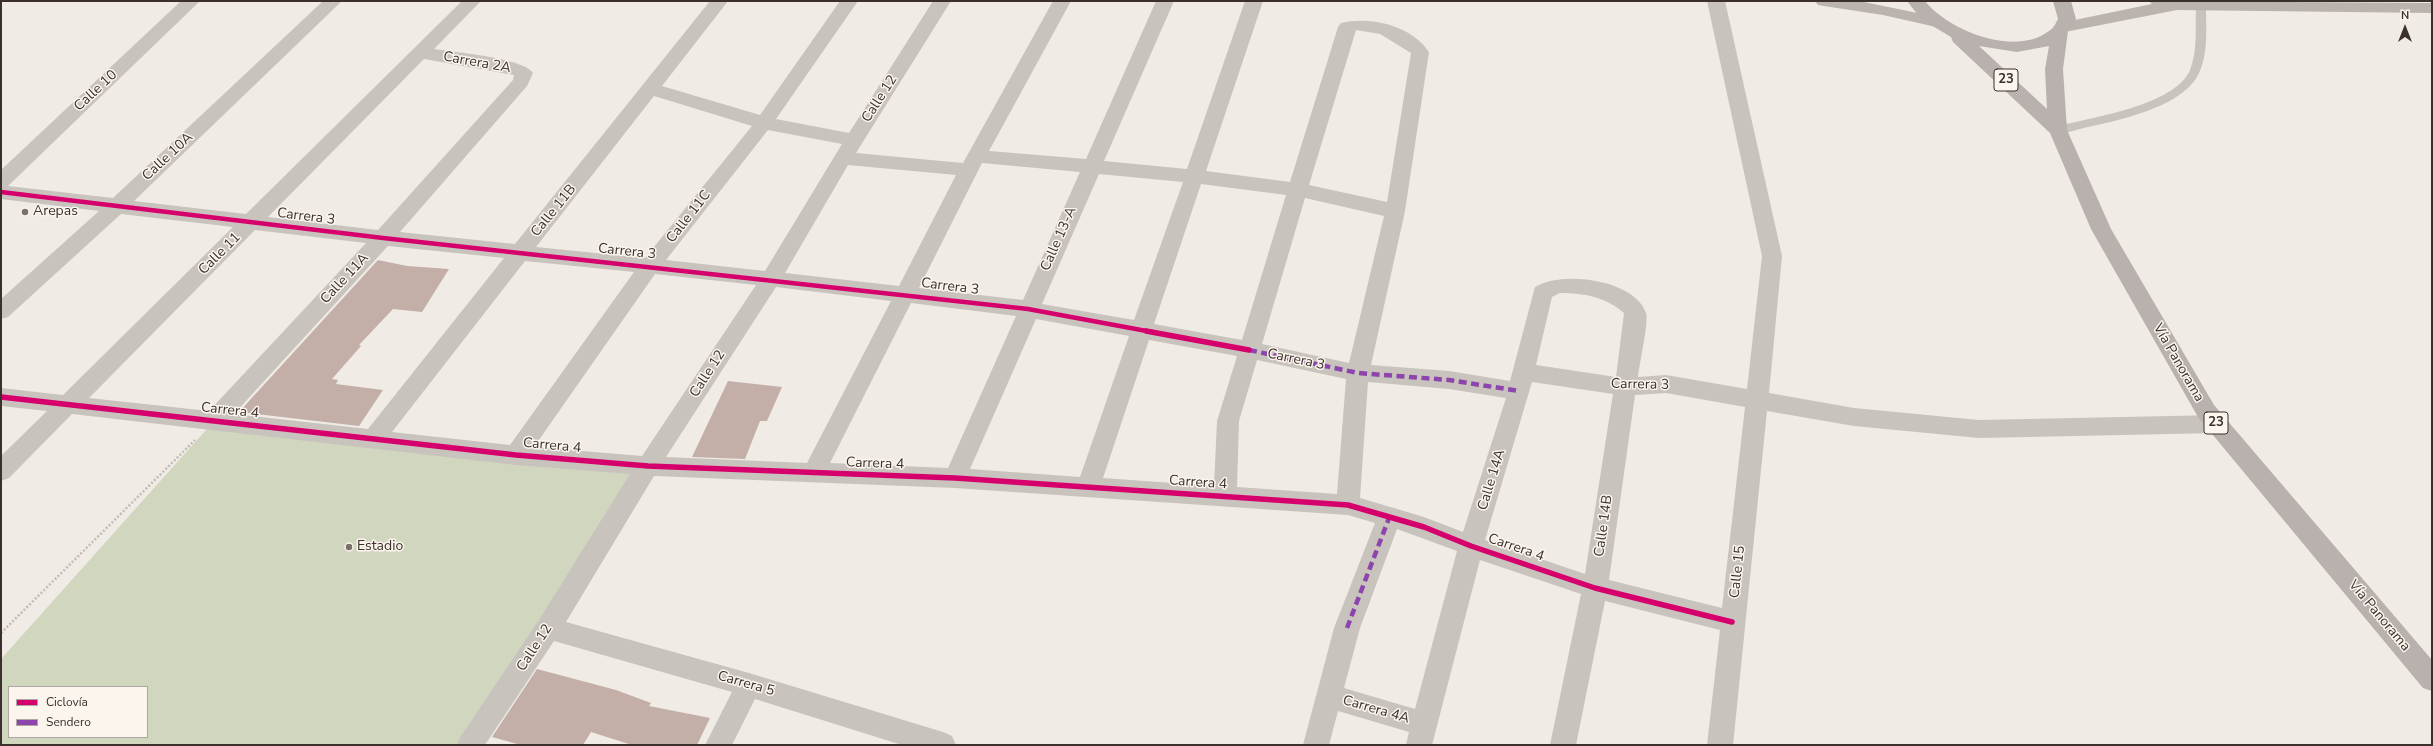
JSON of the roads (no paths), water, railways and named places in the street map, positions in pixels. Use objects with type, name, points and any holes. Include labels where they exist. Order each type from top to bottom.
[{"type":"main road","points":[[1824,1],[1883,10],[1936,22]]},
{"type":"main road","name":"23","points":[[1916,1],[1936,22],[1952,32],[1976,41],[1995,45],[2025,46],[2046,42],[2062,30],[2067,19],[2062,1]]},
{"type":"main road","points":[[2158,1],[2179,5]]},
{"type":"main road","points":[[2062,30],[2179,5],[2199,3],[2432,8]]},
{"type":"main road","name":"Vía Panorama","points":[[2062,30],[2054,76],[2058,130],[2101,229],[2206,411],[2432,679]]},
{"type":"main road","name":"Vía Panorama","points":[[1952,32],[2058,130]]},
{"type":"street","name":"Calle 10","points":[[1,181],[191,1]]},
{"type":"street","name":"Calle 10A","points":[[1,311],[118,206],[333,1]]},
{"type":"street","name":"Calle 11","points":[[1,471],[472,1]]},
{"type":"street","name":"Calle 11B","points":[[373,439],[719,1]]},
{"type":"street","name":"Calle 11C","points":[[516,455],[650,267],[764,123],[849,1]]},
{"type":"street","name":"Calle 12","points":[[470,745],[548,628],[648,466],[771,278],[854,140],[942,1]]},
{"type":"street","points":[[813,474],[973,163],[1062,1]]},
{"type":"street","name":"Calle 13-A","points":[[955,478],[1028,309],[1165,1]]},
{"type":"street","points":[[1088,487],[1254,1]]},
{"type":"street","name":"Calle 15","points":[[1716,1],[1772,256],[1720,745]]},
{"type":"street","points":[[1225,496],[1228,421],[1347,27],[1357,23],[1369,25],[1402,37],[1420,52],[1395,211],[1358,373],[1348,505]]},
{"type":"street","name":"Carrera 2A","points":[[421,53],[515,68],[524,73],[522,82]]},
{"type":"street","name":"Calle 11A","points":[[214,421],[383,238],[522,82]]},
{"type":"street","points":[[651,89],[764,123],[854,140]]},
{"type":"street","points":[[843,158],[1091,166],[1194,176],[1298,190],[1395,211]]},
{"type":"street","name":"Carrera 3","points":[[1,192],[383,238],[650,267],[771,278],[1028,309],[1249,350],[1358,373],[1449,380],[1521,381],[1624,387],[1666,384],[1854,416],[1979,430],[2217,424]]},
{"type":"street","name":"Calle 14A","points":[[1422,735],[1472,546],[1521,381],[1542,293],[1547,287],[1557,284],[1585,287],[1604,292],[1632,306]]},
{"type":"street","name":"Calle 14B","points":[[1563,745],[1595,588],[1636,315],[1632,306]]},
{"type":"street","name":"Carrera 4","points":[[1,398],[516,455],[648,466],[813,474],[955,478],[1348,505],[1424,527],[1472,546],[1595,588],[1732,622]]},
{"type":"street","points":[[1316,745],[1347,628],[1389,518]]},
{"type":"street","name":"Carrera 5","points":[[548,628],[750,685],[943,745]]},
{"type":"street","points":[[718,745],[750,685]]},
{"type":"street","name":"Carrera 4A","points":[[1328,696],[1422,735]]},
{"type":"lane","points":[[2058,130],[2115,118],[2173,92],[2190,78],[2198,61],[2199,3]]},
{"type":"place","name":"Arepas","points":[[25,212]]},
{"type":"place","name":"Estadio","points":[[349,547]]}]
